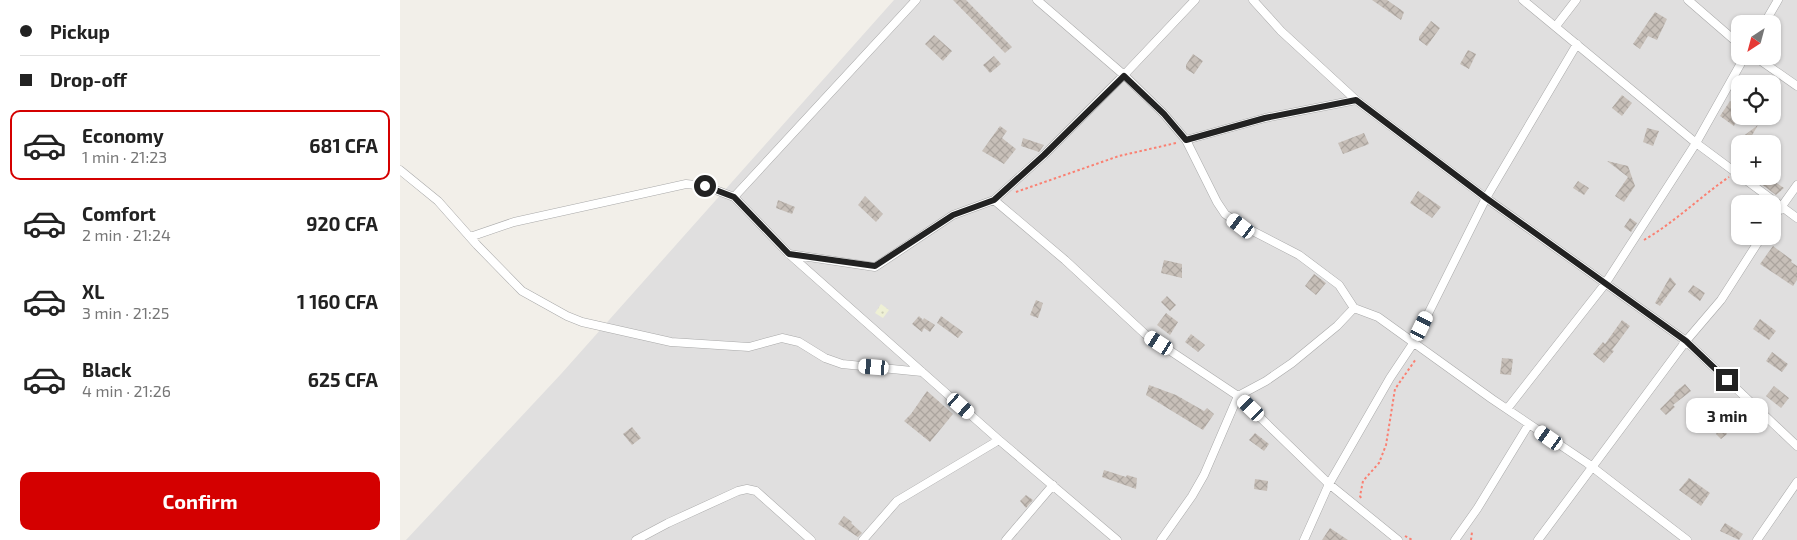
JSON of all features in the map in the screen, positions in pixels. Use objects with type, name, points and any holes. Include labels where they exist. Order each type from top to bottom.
[{"type":"street","points":[[734,197],[916,0]]},
{"type":"street","points":[[1037,0],[1124,76],[1164,114],[1186,140],[1217,202],[1226,214],[1241,226],[1299,255],[1339,285],[1354,308],[1378,317],[1414,342],[1507,409],[1593,467],[1687,540]]},
{"type":"street","points":[[789,254],[875,266],[953,215],[994,200],[1044,155],[1124,76],[1195,0]]},
{"type":"street","points":[[1253,0],[1356,100],[1486,198],[1686,341],[1797,446]]},
{"type":"street","points":[[1523,0],[1731,170]]},
{"type":"street","points":[[1556,26],[1576,0]]},
{"type":"street","points":[[1688,0],[1731,38]]},
{"type":"street","points":[[1769,15],[1778,0]]},
{"type":"street","points":[[1304,540],[1329,484],[1390,378],[1414,342],[1486,198],[1577,44]]},
{"type":"street","points":[[1507,409],[1605,284],[1696,143],[1740,65]]},
{"type":"street","points":[[1767,65],[1797,86]]},
{"type":"street","points":[[1186,140],[1265,118],[1356,100]]},
{"type":"street","points":[[400,170],[438,201],[522,291],[567,316],[582,322],[671,342],[748,347],[782,338],[799,342],[837,363],[922,372]]},
{"type":"street","points":[[470,237],[514,222],[686,184],[705,186],[734,197],[789,254],[999,440],[1117,540]]},
{"type":"street","points":[[1752,185],[1797,218]]},
{"type":"street","points":[[1782,206],[1797,185]]},
{"type":"street","points":[[994,200],[1065,260],[1145,334],[1238,396],[1329,484],[1399,537]]},
{"type":"street","points":[[1538,540],[1686,341],[1721,300],[1756,245]]},
{"type":"street","points":[[1161,540],[1192,496],[1204,475],[1238,396],[1266,381],[1292,363],[1337,326],[1354,308]]},
{"type":"street","points":[[1455,540],[1478,509],[1529,424]]},
{"type":"street","points":[[863,540],[897,501],[999,440]]},
{"type":"street","points":[[1757,540],[1797,482]]},
{"type":"street","points":[[1006,540],[1053,485]]},
{"type":"street","points":[[636,540],[668,523],[747,489],[756,491],[811,540]]},
{"type":"path","points":[[1011,194],[1119,156],[1186,140]]},
{"type":"path","points":[[1642,241],[1666,227],[1709,191],[1731,176]]},
{"type":"path","points":[[1364,504],[1360,496],[1363,481],[1379,463],[1386,445],[1395,389],[1416,359]]},
{"type":"path","points":[[1399,537],[1412,540]]},
{"type":"shaded area","points":[[894,0],[1797,0],[1797,540],[406,540],[561,374]]},
{"type":"green space","points":[[881,304],[889,310],[883,318],[875,313]]},
{"type":"building","points":[[953,0],[966,0],[1012,47],[1005,53]]},
{"type":"building","points":[[1372,0],[1387,0],[1404,12],[1401,20]]},
{"type":"building","points":[[1655,12],[1667,19],[1657,40],[1648,36],[1640,49],[1633,44]]},
{"type":"building","points":[[1431,21],[1440,28],[1427,46],[1419,40],[1419,37]]},
{"type":"building","points":[[934,35],[952,51],[943,61],[925,44]]},
{"type":"building","points":[[1468,50],[1476,54],[1469,69],[1460,64]]},
{"type":"building","points":[[1193,54],[1203,61],[1194,74],[1186,69],[1186,65]]},
{"type":"building","points":[[994,56],[1001,64],[990,73],[983,65]]},
{"type":"building","points":[[1622,95],[1632,103],[1622,116],[1612,108]]},
{"type":"building","points":[[1730,101],[1731,124],[1720,116]]},
{"type":"building","points":[[1758,125],[1752,135],[1745,135]]},
{"type":"building","points":[[1000,126],[1007,131],[1002,138],[1016,149],[1004,164],[982,151]]},
{"type":"building","points":[[1647,128],[1659,131],[1653,146],[1643,142]]},
{"type":"building","points":[[1364,133],[1369,144],[1343,154],[1338,143]]},
{"type":"building","points":[[1023,138],[1044,145],[1039,152],[1021,146]]},
{"type":"building","points":[[1607,161],[1628,166],[1635,186],[1624,202],[1615,196],[1628,177]]},
{"type":"building","points":[[1578,181],[1589,188],[1584,195],[1573,188]]},
{"type":"building","points":[[1762,185],[1780,185],[1784,188],[1776,195]]},
{"type":"building","points":[[1418,191],[1441,207],[1432,218],[1410,203]]},
{"type":"building","points":[[865,196],[883,214],[876,222],[858,205]]},
{"type":"building","points":[[778,200],[795,207],[792,214],[776,208]]},
{"type":"building","points":[[1630,218],[1637,223],[1631,232],[1624,227]]},
{"type":"building","points":[[1773,246],[1797,266],[1797,280],[1793,286],[1760,264]]},
{"type":"building","points":[[1164,260],[1182,264],[1182,278],[1161,273]]},
{"type":"building","points":[[1314,274],[1326,283],[1316,295],[1305,286]]},
{"type":"building","points":[[1670,277],[1676,284],[1660,306],[1655,303]]},
{"type":"building","points":[[1693,285],[1705,293],[1700,301],[1688,292]]},
{"type":"building","points":[[1167,296],[1176,305],[1170,311],[1161,302]]},
{"type":"building","points":[[1036,300],[1043,303],[1038,318],[1030,315]]},
{"type":"building","points":[[1166,313],[1178,322],[1170,335],[1157,325]]},
{"type":"building","points":[[919,316],[923,320],[924,318],[935,325],[930,332],[924,328],[922,332],[912,324]]},
{"type":"building","points":[[941,316],[963,332],[958,338],[937,323]]},
{"type":"building","points":[[1760,319],[1776,331],[1769,340],[1753,329]]},
{"type":"building","points":[[1622,320],[1630,326],[1604,363],[1593,354],[1603,342],[1605,344]]},
{"type":"building","points":[[1191,334],[1205,345],[1198,352],[1185,342]]},
{"type":"building","points":[[1772,352],[1788,364],[1782,372],[1766,361]]},
{"type":"building","points":[[1502,358],[1513,359],[1511,375],[1500,374]]},
{"type":"building","points":[[1685,384],[1691,391],[1673,405],[1675,407],[1666,415],[1660,409]]},
{"type":"building","points":[[1149,385],[1176,395],[1204,411],[1207,408],[1214,414],[1203,430],[1146,395]]},
{"type":"building","points":[[1774,386],[1789,398],[1781,408],[1766,396]]},
{"type":"building","points":[[927,391],[953,414],[930,442],[904,421]]},
{"type":"building","points":[[1736,399],[1746,408],[1740,414],[1730,405]]},
{"type":"building","points":[[632,427],[641,438],[632,445],[623,434]]},
{"type":"building","points":[[1721,428],[1727,434],[1721,439],[1716,434]]},
{"type":"building","points":[[1255,433],[1269,444],[1264,451],[1249,440]]},
{"type":"building","points":[[1104,470],[1126,477],[1127,475],[1137,478],[1136,489],[1102,477]]},
{"type":"building","points":[[1689,478],[1710,493],[1701,506],[1679,490]]},
{"type":"building","points":[[1255,479],[1268,481],[1267,491],[1254,489]]},
{"type":"building","points":[[1026,495],[1033,500],[1026,508],[1020,501]]},
{"type":"building","points":[[844,516],[862,533],[858,537],[838,524]]},
{"type":"building","points":[[1725,523],[1743,534],[1739,540],[1720,531]]},
{"type":"building","points":[[1330,528],[1348,540],[1322,540]]},
{"type":"route","points":[[705,186],[734,197],[789,254],[875,266],[953,215],[994,200],[1044,155],[1124,76],[1164,114],[1186,140],[1265,118],[1356,100],[1486,198],[1686,341],[1727,380]]}]
